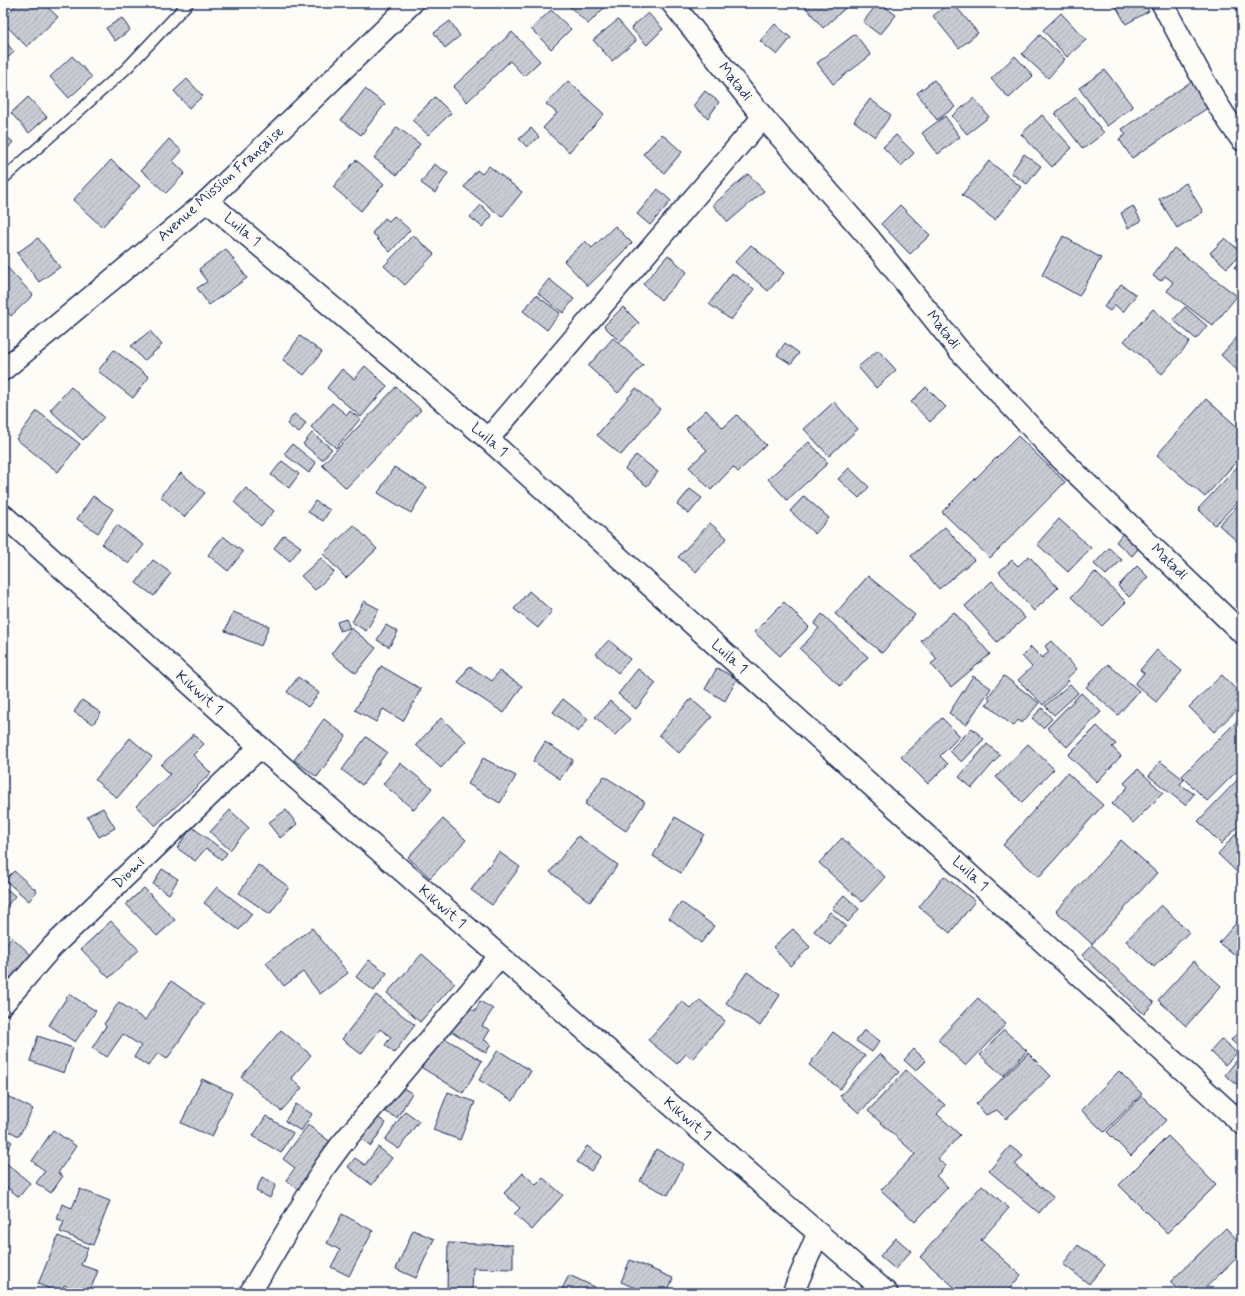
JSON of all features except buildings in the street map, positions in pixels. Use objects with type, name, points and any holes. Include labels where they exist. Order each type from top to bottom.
[{"type":"street","name":"Avenue Mission Française","points":[[3,370],[207,201],[412,3]]},
{"type":"street","name":"Matadi","points":[[672,3],[763,117],[870,239],[958,349],[1057,455],[1242,633]]},
{"type":"street","points":[[1162,3],[1223,114],[1242,140]]},
{"type":"street","points":[[488,439],[763,117]]},
{"type":"street","name":"Luila 1","points":[[207,201],[488,439],[914,824],[1242,1124]]},
{"type":"street","name":"Kikwit 1","points":[[3,514],[260,747],[499,957],[887,1293]]},
{"type":"street","name":"Diomi","points":[[3,1004],[52,947],[260,747]]},
{"type":"street","points":[[250,1293],[324,1168],[341,1145],[499,957]]},
{"type":"street","points":[[793,1293],[818,1232]]},
{"type":"lane","points":[[3,179],[127,68],[188,3]]}]
